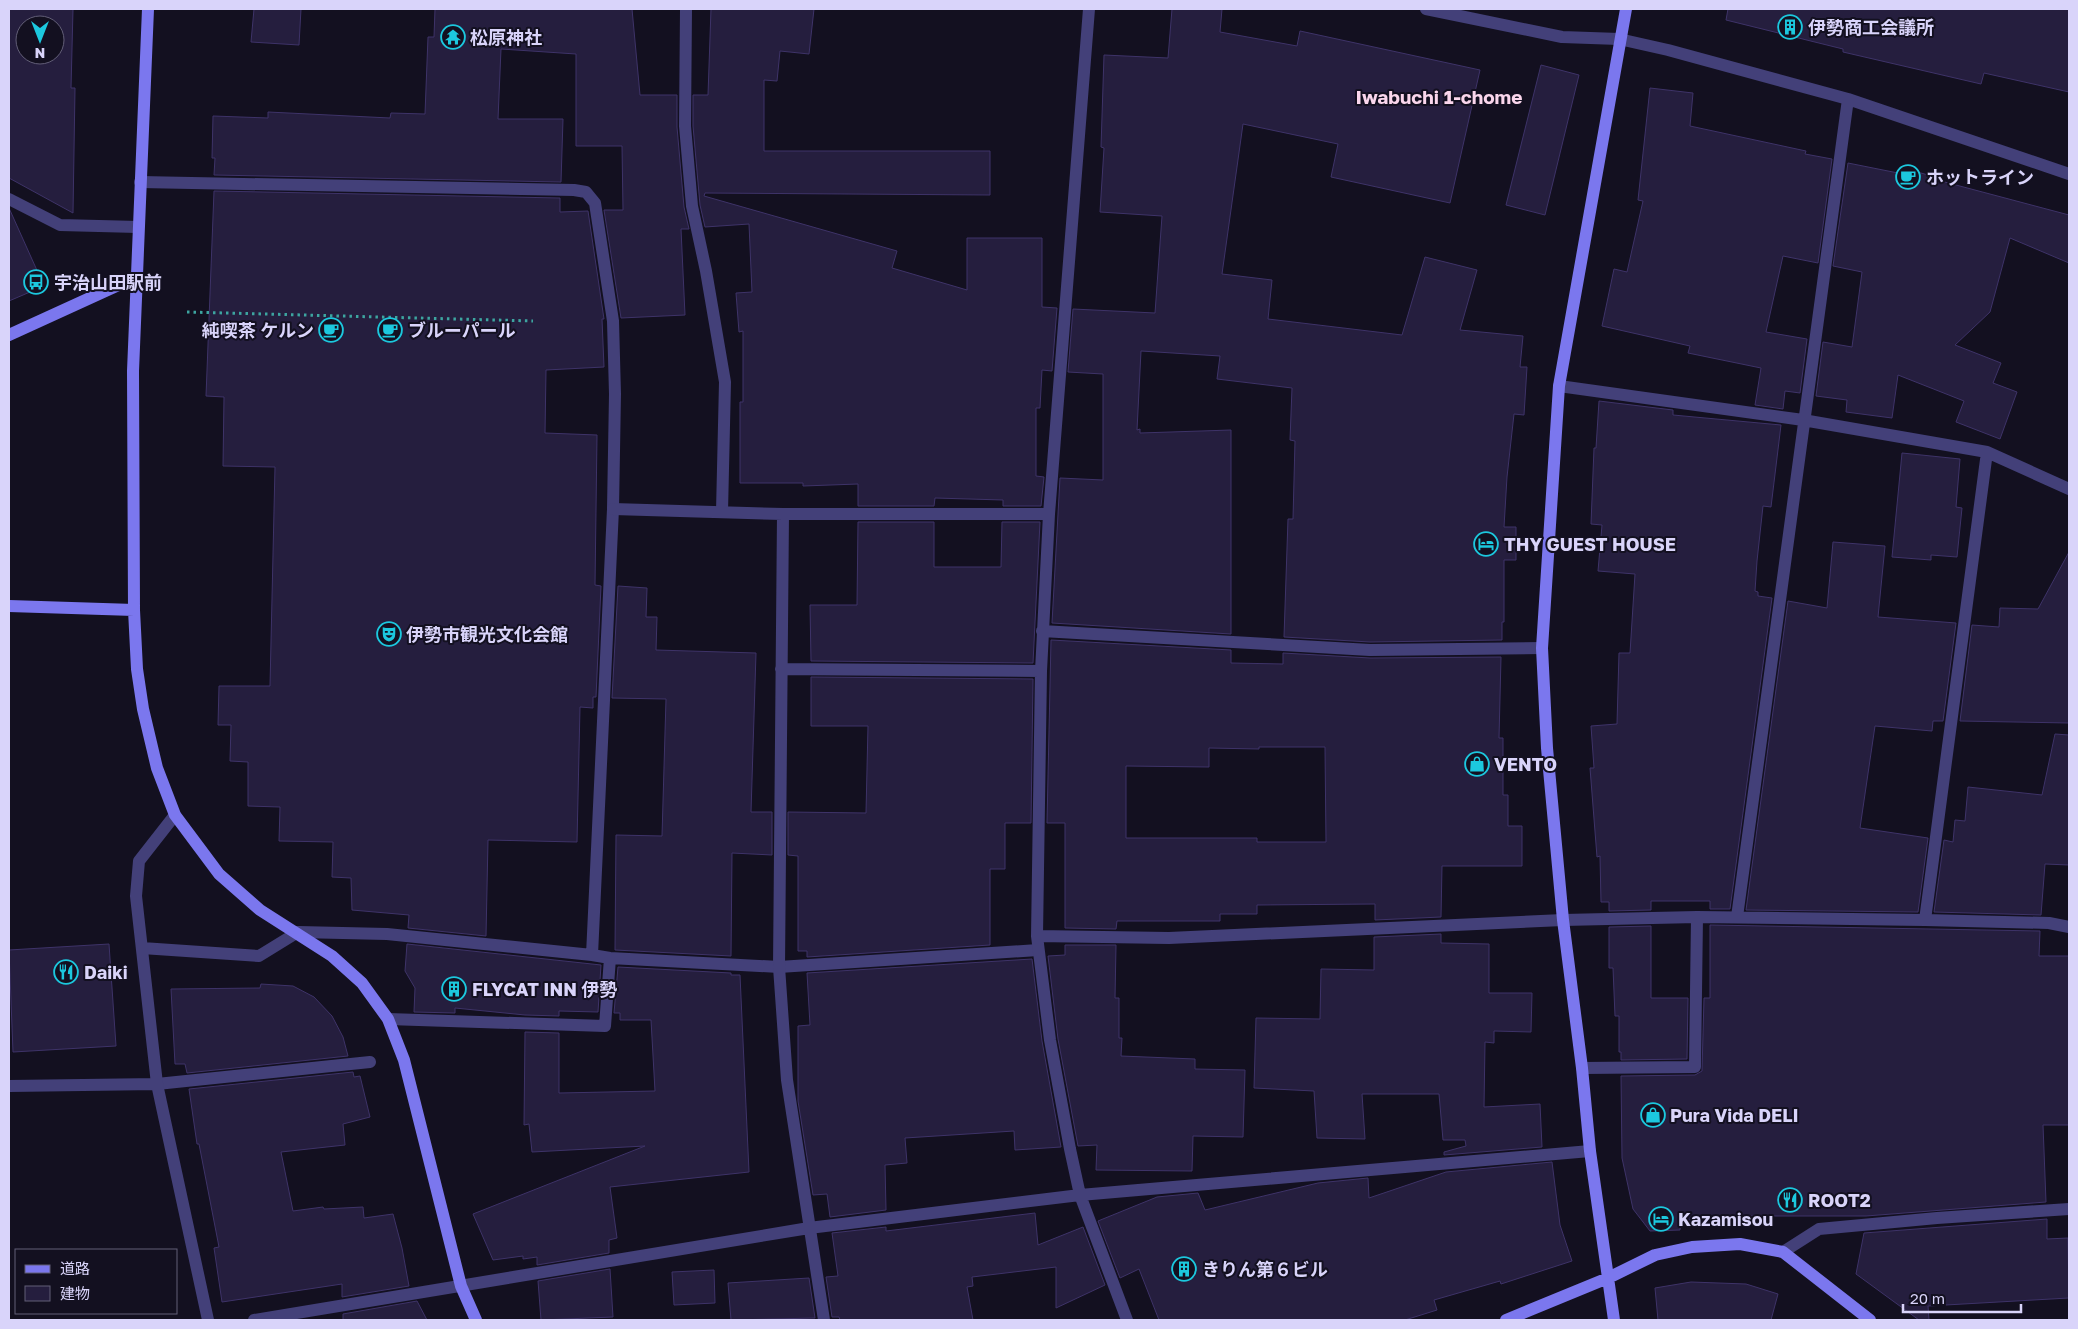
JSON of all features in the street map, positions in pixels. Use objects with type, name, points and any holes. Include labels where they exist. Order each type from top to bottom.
[{"type":"street","points":[[148,9],[133,371],[134,610],[137,669],[143,710],[156,768],[175,814],[219,874],[260,910],[298,932],[332,956],[362,983],[388,1019],[404,1060],[461,1286],[476,1320]]},
{"type":"street","points":[[686,9],[685,126],[692,206],[706,271],[725,382],[722,512]]},
{"type":"street","points":[[1089,9],[1049,514],[1042,631],[1037,936],[1050,1040],[1080,1195],[1127,1320]]},
{"type":"street","points":[[1426,9],[1562,37],[1619,38],[1668,50],[1848,100],[2069,174]]},
{"type":"street","points":[[1614,1320],[1590,1151],[1582,1068],[1563,920],[1547,748],[1542,648],[1559,386],[1619,38],[1626,9]]},
{"type":"street","points":[[1737,917],[1803,420],[1848,100]]},
{"type":"street","points":[[140,182],[564,189],[586,192],[595,203],[613,321],[616,394],[613,508],[592,954]]},
{"type":"street","points":[[12,204],[60,225],[138,226]]},
{"type":"street","points":[[9,335],[136,277]]},
{"type":"street","points":[[1559,386],[1803,420],[1987,452],[2069,489]]},
{"type":"street","points":[[1925,920],[1987,452]]},
{"type":"street","points":[[613,508],[784,514],[1049,514]]},
{"type":"street","points":[[784,514],[779,967],[787,1080],[824,1320]]},
{"type":"street","points":[[9,606],[134,610]]},
{"type":"street","points":[[1042,631],[1370,650],[1542,648]]},
{"type":"street","points":[[781,669],[1041,671]]},
{"type":"street","points":[[175,814],[139,860],[136,896],[156,1084],[208,1320]]},
{"type":"street","points":[[1582,1068],[1695,1067],[1696,917]]},
{"type":"street","points":[[1037,936],[1169,938],[1563,920],[1696,917],[2049,923],[2069,927]]},
{"type":"street","points":[[142,948],[259,956],[298,932],[387,934],[592,954],[610,958],[779,967],[1038,950]]},
{"type":"street","points":[[388,1019],[605,1026],[610,958]]},
{"type":"street","points":[[9,1086],[156,1084],[370,1062]]},
{"type":"street","points":[[254,1320],[809,1228],[1080,1195],[1590,1151]]},
{"type":"street","points":[[1784,1252],[1819,1229],[1937,1218],[2069,1209]]},
{"type":"street","points":[[1506,1320],[1608,1278],[1655,1255],[1692,1247],[1740,1244],[1784,1252],[1870,1320]]},
{"type":"path","points":[[187,312],[533,321]]},
{"type":"building","points":[[9,9],[73,9],[71,88],[75,88],[73,213],[9,178]]},
{"type":"building","points":[[254,9],[301,9],[299,45],[251,42]]},
{"type":"building","points":[[435,9],[632,9],[640,95],[677,95],[677,127],[684,207],[689,229],[681,229],[685,315],[621,318],[604,210],[623,210],[622,146],[576,146],[576,54],[501,49],[498,119],[563,119],[561,182],[214,175],[215,158],[212,158],[213,116],[268,118],[268,112],[390,118],[391,113],[425,114],[428,37],[434,37]]},
{"type":"building","points":[[711,9],[814,9],[809,54],[780,51],[777,81],[764,80],[764,151],[990,151],[990,195],[705,193],[704,196],[897,251],[892,268],[967,290],[967,238],[1042,238],[1042,307],[1057,308],[1052,371],[1042,370],[1040,408],[1036,408],[1036,476],[1044,477],[1041,506],[1003,506],[1003,500],[935,498],[934,506],[858,506],[858,484],[803,486],[803,483],[740,483],[740,402],[743,402],[743,331],[739,332],[736,293],[752,292],[749,224],[705,227],[700,205],[693,126],[693,95],[708,95]]},
{"type":"building","points":[[1172,9],[1222,9],[1220,32],[1297,46],[1300,31],[1480,70],[1450,203],[1331,177],[1338,144],[1243,124],[1222,274],[1272,280],[1268,319],[1402,335],[1425,257],[1477,270],[1460,330],[1523,336],[1520,367],[1527,367],[1524,415],[1514,414],[1507,477],[1504,527],[1516,527],[1516,560],[1504,560],[1504,622],[1502,622],[1502,640],[1370,642],[1284,637],[1288,519],[1293,519],[1295,441],[1290,440],[1292,388],[1217,379],[1220,356],[1141,351],[1137,430],[1140,429],[1140,433],[1231,430],[1231,634],[1052,623],[1060,478],[1103,480],[1103,374],[1068,372],[1073,309],[1155,313],[1162,216],[1100,212],[1104,148],[1101,147],[1104,55],[1168,58]]},
{"type":"building","points":[[1728,9],[2069,9],[2069,92],[1984,73],[1981,84],[1843,52],[1843,49],[1726,20]]},
{"type":"building","points":[[1541,65],[1579,75],[1545,215],[1506,205]]},
{"type":"building","points":[[1650,88],[1693,93],[1690,126],[1806,151],[1805,154],[1832,159],[1818,263],[1783,256],[1766,332],[1807,339],[1800,393],[1785,391],[1783,409],[1755,405],[1761,368],[1688,353],[1690,346],[1602,326],[1614,269],[1627,272],[1643,201],[1638,200]]},
{"type":"building","points":[[1848,163],[1898,173],[1900,167],[1942,179],[1941,181],[2069,215],[2069,263],[2010,238],[1990,312],[1955,345],[2001,363],[1993,383],[2017,392],[2000,439],[1956,422],[1964,401],[1898,375],[1892,418],[1846,412],[1847,400],[1816,396],[1823,342],[1852,347],[1862,272],[1833,266]]},
{"type":"building","points":[[214,191],[560,198],[560,212],[588,211],[604,319],[602,319],[604,367],[546,370],[545,433],[597,435],[595,585],[601,586],[596,697],[593,697],[593,708],[580,707],[577,842],[488,840],[486,936],[408,928],[409,915],[352,910],[351,878],[332,877],[333,842],[279,841],[280,807],[248,806],[248,762],[230,761],[231,725],[218,725],[219,686],[270,686],[275,467],[223,466],[224,397],[206,396]]},
{"type":"building","points":[[9,208],[44,286],[9,301]]},
{"type":"building","points":[[1599,401],[1673,410],[1673,415],[1781,425],[1771,507],[1763,506],[1757,561],[1755,591],[1758,592],[1758,596],[1772,598],[1730,909],[1710,909],[1710,901],[1651,901],[1651,910],[1609,911],[1609,902],[1601,902],[1600,856],[1597,857],[1590,768],[1594,768],[1591,726],[1617,724],[1619,653],[1630,653],[1635,574],[1598,571],[1602,525],[1591,524],[1594,448],[1596,448]]},
{"type":"building","points":[[1902,453],[1960,459],[1956,507],[1962,508],[1957,557],[1931,555],[1931,560],[1892,557]]},
{"type":"building","points":[[858,522],[934,522],[934,567],[1001,567],[1002,522],[1040,522],[1033,663],[811,661],[810,605],[857,605]]},
{"type":"building","points":[[1833,542],[1885,546],[1878,617],[1956,623],[1943,721],[1933,721],[1932,731],[1875,726],[1860,828],[1928,838],[1918,912],[1746,910],[1788,601],[1827,608]]},
{"type":"building","points":[[2069,552],[2069,723],[1960,721],[1972,625],[1999,627],[2000,608],[2038,609]]},
{"type":"building","points":[[618,586],[647,588],[646,617],[657,617],[656,650],[756,653],[751,812],[772,812],[772,855],[732,853],[731,956],[615,950],[616,835],[662,836],[666,699],[612,698]]},
{"type":"building","points":[[1051,640],[1231,650],[1231,663],[1283,664],[1283,653],[1370,658],[1501,657],[1499,738],[1503,738],[1503,795],[1508,795],[1508,826],[1522,826],[1522,866],[1442,866],[1441,917],[1375,920],[1375,904],[1257,905],[1257,914],[1220,914],[1220,921],[1117,921],[1116,929],[1065,928],[1065,823],[1047,823]],"holes":[[[1325,747],[1326,842],[1257,842],[1257,838],[1126,838],[1126,766],[1209,767],[1209,748]]]},
{"type":"building","points":[[811,677],[1033,679],[1031,823],[1005,823],[1005,869],[990,869],[990,945],[807,957],[807,951],[798,951],[798,856],[788,855],[788,812],[866,813],[868,726],[811,726]]},
{"type":"building","points":[[2055,734],[2069,735],[2069,865],[2045,864],[2041,915],[1934,912],[1944,840],[1953,842],[1955,820],[1965,821],[1968,787],[2042,795]]},
{"type":"building","points":[[1710,925],[2040,931],[2039,956],[2069,956],[2069,1125],[2043,1125],[2046,1202],[1866,1216],[1737,1216],[1737,1220],[1681,1220],[1680,1230],[1650,1231],[1633,1209],[1622,1158],[1621,1076],[1695,1075],[1702,1071],[1704,998],[1710,998]]},
{"type":"building","points":[[1651,926],[1651,998],[1688,998],[1687,1059],[1621,1060],[1621,1052],[1619,1052],[1619,1016],[1615,1016],[1613,968],[1609,968],[1609,927]]},
{"type":"building","points":[[1441,934],[1441,943],[1489,944],[1489,993],[1532,993],[1531,1032],[1494,1031],[1494,1043],[1485,1042],[1484,1107],[1540,1104],[1542,1147],[1444,1155],[1444,1152],[1466,1146],[1465,1140],[1443,1140],[1439,1094],[1362,1094],[1365,1139],[1317,1138],[1314,1091],[1254,1088],[1256,1018],[1320,1019],[1321,969],[1374,970],[1374,937]]},
{"type":"building","points":[[109,944],[116,1046],[13,1052],[9,950]]},
{"type":"building","points":[[407,944],[601,965],[598,1012],[559,1011],[559,1016],[525,1015],[455,1008],[455,1013],[414,1012],[415,988],[405,971]]},
{"type":"building","points":[[1065,945],[1116,945],[1115,998],[1119,998],[1119,1038],[1122,1038],[1121,1056],[1195,1059],[1195,1069],[1245,1070],[1243,1137],[1193,1136],[1192,1171],[1096,1170],[1097,1145],[1078,1146],[1058,1039],[1048,956],[1065,955]]},
{"type":"building","points":[[1032,959],[1042,1041],[1061,1147],[1015,1150],[1014,1131],[905,1138],[907,1163],[885,1165],[886,1210],[830,1217],[827,1194],[813,1195],[798,1101],[798,1026],[810,1025],[807,973]]},
{"type":"building","points":[[618,967],[740,975],[749,1172],[610,1187],[617,1238],[609,1240],[609,1253],[537,1265],[537,1257],[523,1259],[523,1256],[493,1260],[473,1214],[645,1146],[532,1152],[529,1124],[524,1125],[525,1032],[559,1033],[559,1093],[655,1091],[651,1020],[620,1020],[620,1013],[614,1013]]},
{"type":"building","points":[[261,984],[293,986],[314,997],[332,1016],[343,1037],[348,1056],[187,1073],[185,1064],[175,1064],[171,989],[260,988]]},
{"type":"building","points":[[353,1072],[354,1077],[360,1076],[370,1117],[343,1124],[345,1145],[281,1152],[293,1211],[323,1207],[324,1209],[363,1207],[364,1218],[393,1214],[409,1286],[342,1297],[342,1284],[222,1302],[214,1248],[219,1247],[199,1144],[197,1144],[189,1089]]},
{"type":"building","points":[[1552,1162],[1560,1225],[1572,1261],[1501,1284],[1500,1281],[1434,1300],[1437,1310],[1405,1320],[1159,1320],[1139,1269],[1120,1278],[1098,1221],[1157,1197],[1198,1193],[1205,1210],[1318,1183],[1368,1178],[1369,1198],[1446,1172]]},
{"type":"building","points":[[1035,1213],[1038,1245],[1083,1227],[1105,1285],[1056,1308],[1056,1267],[972,1277],[973,1286],[967,1287],[973,1320],[840,1320],[839,1317],[832,1317],[826,1277],[838,1276],[832,1233],[886,1227],[886,1231]]},
{"type":"building","points":[[2047,1219],[2047,1239],[2068,1238],[2069,1298],[1928,1306],[1929,1320],[1919,1320],[1856,1274],[1864,1233]]},
{"type":"building","points":[[610,1269],[613,1317],[541,1320],[538,1281]]},
{"type":"building","points":[[714,1270],[715,1303],[674,1305],[672,1272]]},
{"type":"building","points":[[809,1278],[815,1318],[731,1320],[728,1283]]},
{"type":"building","points":[[1691,1282],[1746,1284],[1778,1294],[1771,1320],[1658,1320],[1655,1288]]},
{"type":"building","points":[[417,1301],[427,1320],[343,1320],[343,1314]]},
{"type":"place","name":"伊勢商工会議所","points":[[1790,27]]},
{"type":"place","name":"松原神社","points":[[453,37]]},
{"type":"place","name":"ホットライン","points":[[1908,177]]},
{"type":"place","name":"宇治山田駅前","points":[[36,282]]},
{"type":"place","name":"純喫茶 ケルン","points":[[331,330]]},
{"type":"place","name":"ブルーパール","points":[[390,330]]},
{"type":"place","name":"THY GUEST HOUSE","points":[[1486,544]]},
{"type":"place","name":"伊勢市観光文化会館","points":[[389,634]]},
{"type":"place","name":"VENTO","points":[[1477,764]]},
{"type":"place","name":"Daiki","points":[[66,972]]},
{"type":"place","name":"FLYCAT INN 伊勢","points":[[454,989]]},
{"type":"place","name":"Pura Vida DELI","points":[[1653,1115]]},
{"type":"place","name":"ROOT2","points":[[1790,1200]]},
{"type":"place","name":"Kazamisou","points":[[1661,1219]]},
{"type":"place","name":"きりん第６ビル","points":[[1184,1269]]},
{"type":"district","name":"Iwabuchi 1-chome","points":[[1439,96]]}]
